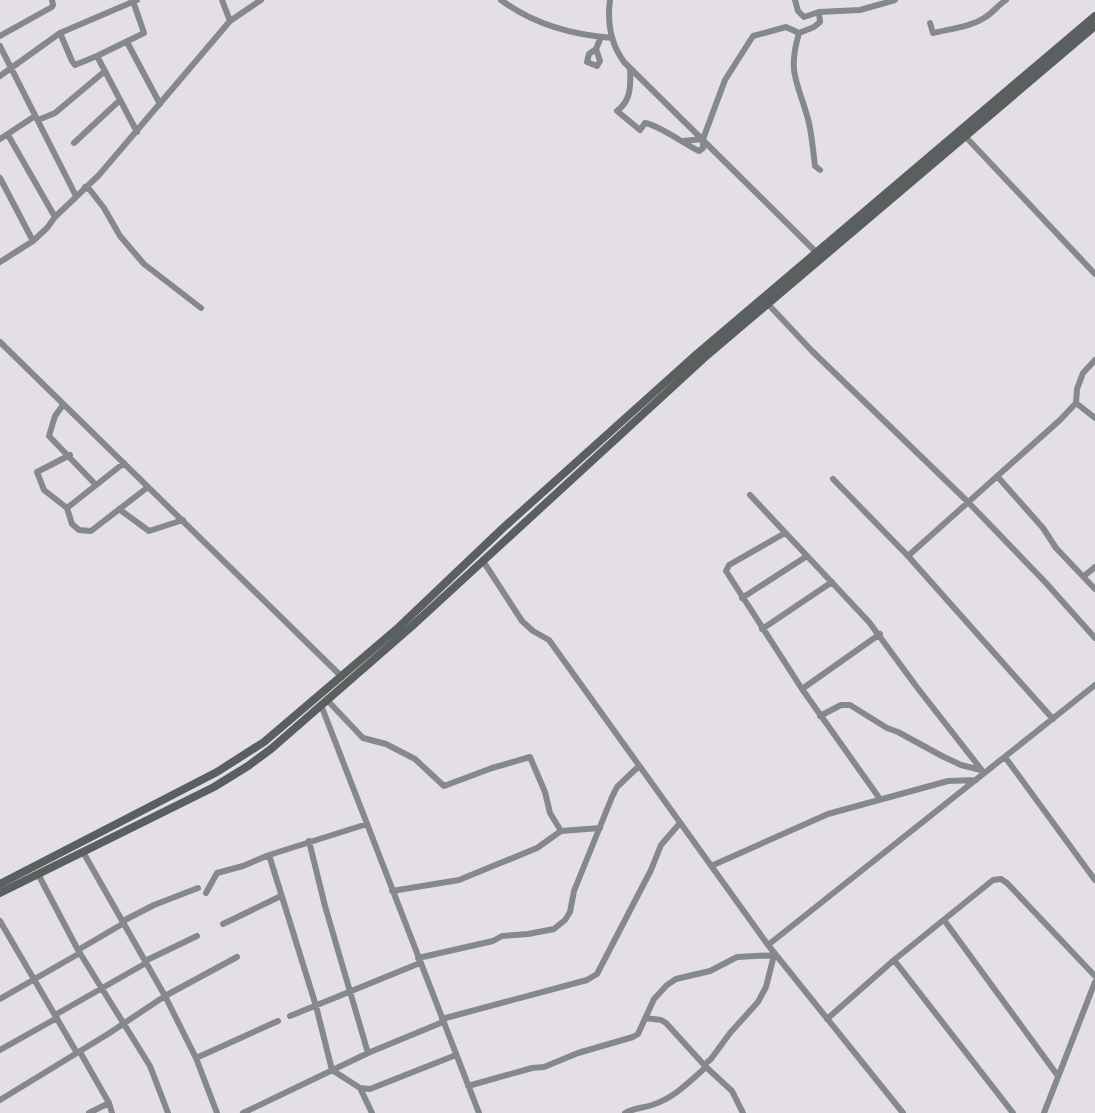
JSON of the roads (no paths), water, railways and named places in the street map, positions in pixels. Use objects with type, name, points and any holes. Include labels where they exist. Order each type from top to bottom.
[{"type":"main road","points":[[0,884],[239,759],[264,742],[440,589],[503,528],[658,389],[765,302],[1095,16]]},
{"type":"main road","points":[[0,893],[177,806],[233,776],[271,749],[483,561],[817,253],[1095,26]]},
{"type":"street","points":[[0,36],[52,7],[52,0]]},
{"type":"street","points":[[222,0],[230,21]]},
{"type":"street","points":[[0,262],[33,241],[47,228],[55,217],[99,175],[230,21],[261,0]]},
{"type":"street","points":[[501,0],[516,11],[566,32],[612,38]]},
{"type":"street","points":[[610,0],[609,14],[615,50],[630,68],[817,253]]},
{"type":"street","points":[[795,0],[798,11],[804,17],[819,12],[860,10],[874,2],[895,0]]},
{"type":"street","points":[[930,24],[933,33],[977,22],[987,17],[1006,0]]},
{"type":"street","points":[[0,76],[60,33],[135,1],[144,33],[75,65],[60,33]]},
{"type":"street","points":[[819,12],[820,22],[800,33],[794,49],[794,74],[808,120],[816,166],[820,170]]},
{"type":"street","points":[[630,68],[632,88],[623,107],[617,111],[640,130],[645,123],[651,124],[699,151],[703,148],[703,140],[725,80],[753,36],[786,27],[800,33]]},
{"type":"street","points":[[596,49],[601,38]]},
{"type":"street","points":[[127,42],[160,104]]},
{"type":"street","points":[[0,46],[76,196]]},
{"type":"street","points":[[97,56],[137,132]]},
{"type":"street","points":[[0,138],[37,118],[55,113],[105,70]]},
{"type":"street","points":[[74,143],[120,100]]},
{"type":"street","points":[[962,133],[1095,274]]},
{"type":"street","points":[[8,135],[55,217]]},
{"type":"street","points":[[679,141],[703,140]]},
{"type":"street","points":[[0,178],[33,241]]},
{"type":"street","points":[[85,187],[104,208],[120,236],[144,264],[201,308]]},
{"type":"street","points":[[765,302],[967,501],[1095,638]]},
{"type":"street","points":[[0,342],[342,676]]},
{"type":"street","points":[[908,556],[1060,420],[1076,403],[1077,389],[1083,373],[1095,360]]},
{"type":"street","points":[[1076,403],[1095,418]]},
{"type":"street","points":[[63,405],[55,416],[49,436],[70,455],[96,485]]},
{"type":"street","points":[[70,455],[37,472],[44,490],[67,508],[72,524],[84,532],[91,531],[148,487]]},
{"type":"street","points":[[67,508],[124,463]]},
{"type":"street","points":[[997,476],[1043,528],[1056,548],[1095,589]]},
{"type":"street","points":[[832,479],[908,556],[1053,719]]},
{"type":"street","points":[[750,495],[880,634],[916,686],[983,772]]},
{"type":"street","points":[[119,509],[149,531],[183,520]]},
{"type":"street","points":[[786,533],[726,568],[742,598],[802,690],[880,799]]},
{"type":"street","points":[[742,598],[807,556]]},
{"type":"street","points":[[483,561],[522,621],[533,631],[549,640],[775,955],[903,1113]]},
{"type":"street","points":[[1084,576],[1095,567]]},
{"type":"street","points":[[762,629],[832,582]]},
{"type":"street","points":[[802,690],[880,634]]},
{"type":"street","points":[[768,945],[1095,685]]},
{"type":"street","points":[[324,703],[366,824],[479,1113]]},
{"type":"street","points":[[324,703],[363,738],[386,744],[415,759],[444,786],[492,768],[531,758],[545,792],[550,813],[561,831]]},
{"type":"street","points":[[820,716],[841,705],[850,705],[887,728],[942,756],[983,772]]},
{"type":"street","points":[[1005,757],[1095,880]]},
{"type":"street","points":[[290,1016],[419,961],[493,941],[502,936],[528,934],[559,926],[570,912],[574,891],[617,787],[639,766]]},
{"type":"street","points":[[711,866],[828,814],[948,781],[976,780]]},
{"type":"street","points":[[243,1113],[318,1076],[442,1021],[587,980],[597,974],[651,870],[661,845],[680,823]]},
{"type":"street","points":[[206,893],[217,873],[366,824]]},
{"type":"street","points":[[392,891],[459,880],[537,848],[561,831],[600,828]]},
{"type":"street","points":[[309,841],[368,1053]]},
{"type":"street","points":[[83,852],[165,996],[196,1058],[217,1113]]},
{"type":"street","points":[[268,855],[316,1006],[331,1071],[360,1088],[372,1113]]},
{"type":"street","points":[[38,874],[79,952],[150,1066],[168,1113]]},
{"type":"street","points":[[827,1019],[894,960],[993,880],[1001,879],[1007,883],[1095,976]]},
{"type":"street","points":[[0,999],[154,905],[198,888]]},
{"type":"street","points":[[223,924],[281,896]]},
{"type":"street","points":[[944,920],[1058,1076]]},
{"type":"street","points":[[0,921],[109,1103],[112,1113]]},
{"type":"street","points":[[0,1050],[146,962],[198,936]]},
{"type":"street","points":[[468,1086],[532,1068],[544,1067],[578,1053],[633,1037],[638,1034],[654,999],[676,979],[710,972],[736,957],[775,955]]},
{"type":"street","points":[[625,1113],[652,1105],[673,1095],[705,1066],[758,1002],[766,987],[775,955]]},
{"type":"street","points":[[0,1100],[165,996],[237,957]]},
{"type":"street","points":[[894,960],[1014,1113]]},
{"type":"street","points":[[1044,1113],[1095,982]]},
{"type":"street","points":[[645,1018],[666,1023],[705,1066],[732,1091],[743,1113]]},
{"type":"street","points":[[196,1058],[278,1021]]},
{"type":"street","points":[[360,1088],[375,1087],[456,1055]]},
{"type":"street","points":[[89,1113],[109,1103]]}]
